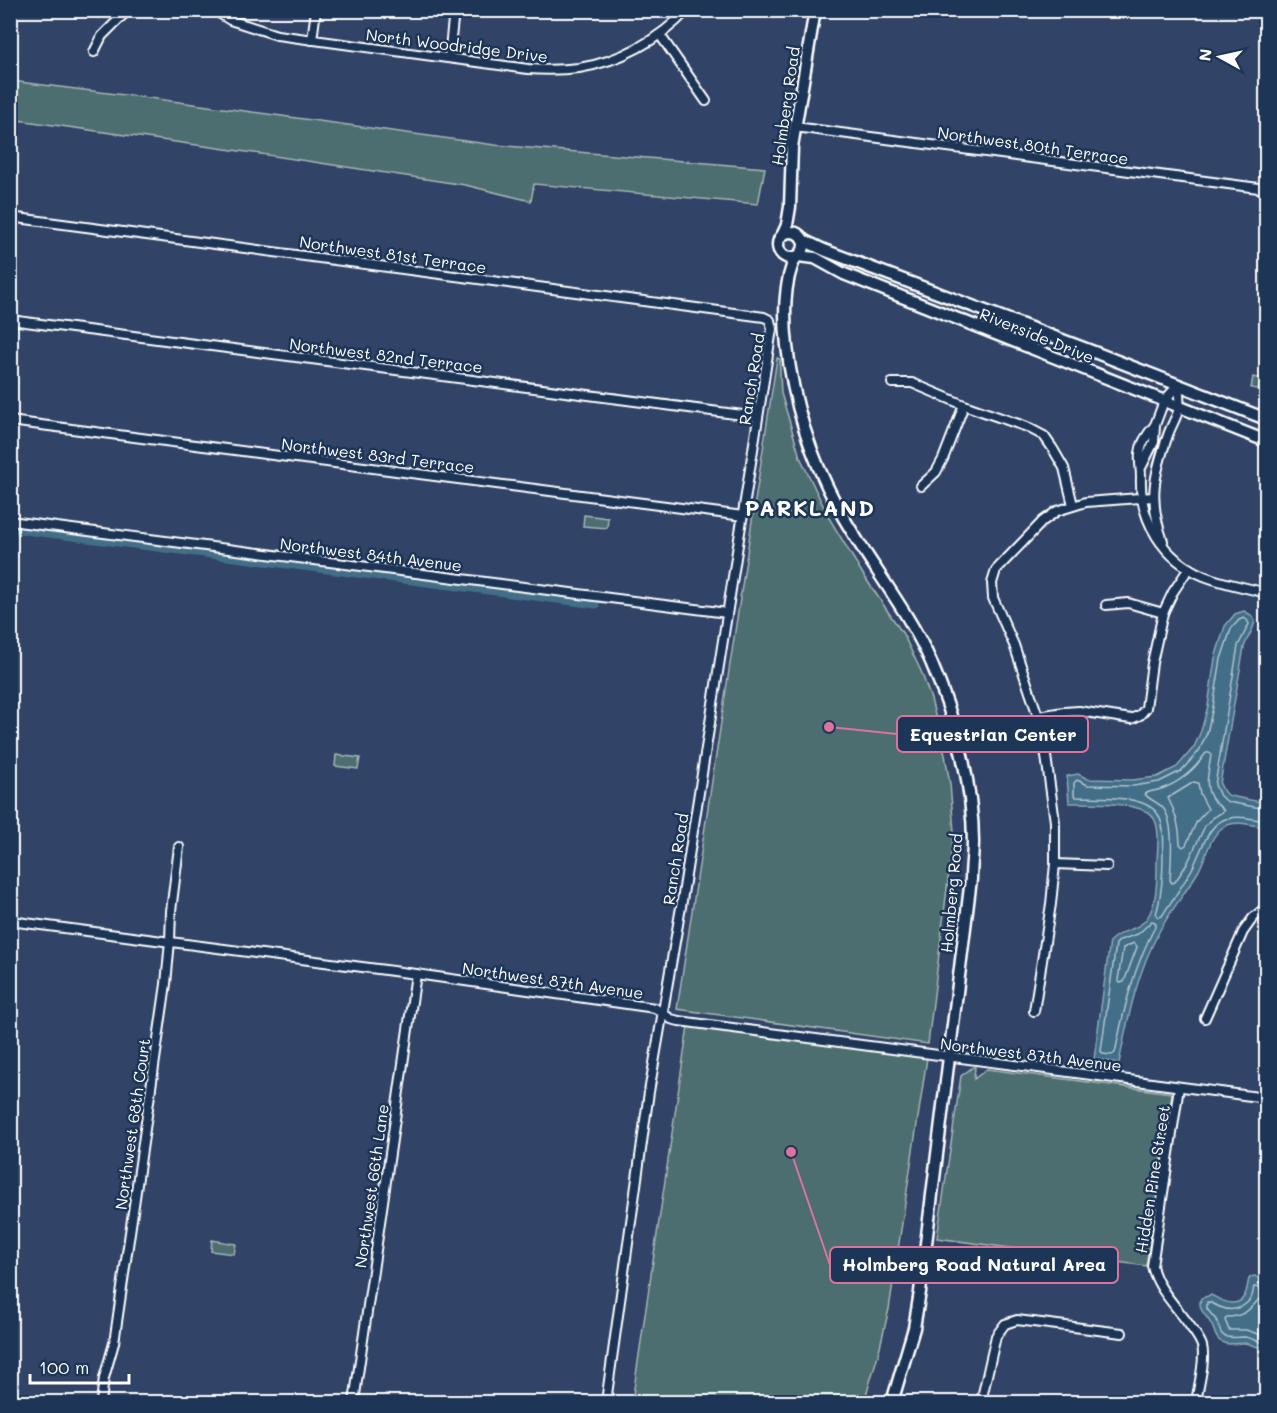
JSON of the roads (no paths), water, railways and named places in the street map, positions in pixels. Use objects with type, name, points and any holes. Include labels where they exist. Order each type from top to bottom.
[{"type":"street","points":[[94,52],[102,36],[128,10]]},
{"type":"street","name":"North Woodridge Drive","points":[[214,10],[230,20],[277,35],[528,69],[555,70],[580,68],[608,61],[639,47],[660,35],[687,10]]},
{"type":"street","points":[[312,40],[316,10]]},
{"type":"street","points":[[448,58],[454,10]]},
{"type":"street","name":"Holmberg Road","points":[[782,236],[787,225],[790,207],[795,127],[815,10]]},
{"type":"street","points":[[660,35],[706,101]]},
{"type":"street","name":"Northwest 80th Terrace","points":[[795,127],[1266,189]]},
{"type":"street","name":"Holmberg Road","points":[[790,207],[801,237]]},
{"type":"street","name":"Northwest 81st Terrace","points":[[10,218],[764,316],[770,320]]},
{"type":"street","points":[[791,232],[801,237],[804,243],[803,251],[797,257],[790,258],[781,253],[778,244],[782,236],[791,232]]},
{"type":"street","name":"Riverside Drive","points":[[801,237],[824,250],[1266,419]]},
{"type":"street","name":"Holmberg Road","points":[[781,253],[788,277],[785,328],[788,353],[799,409],[813,452],[838,507],[901,605],[923,644],[952,717],[963,761],[970,804],[971,879],[920,1292],[914,1328],[892,1402]]},
{"type":"street","name":"Holmberg Road","points":[[788,277],[797,257]]},
{"type":"street","name":"Riverside Drive","points":[[797,257],[815,258],[844,274],[1266,441]]},
{"type":"street","points":[[788,277],[801,262],[844,274]]},
{"type":"street","name":"Northwest 82nd Terrace","points":[[10,320],[758,417]]},
{"type":"street","name":"Ranch Road","points":[[606,1402],[649,1092],[728,613],[772,329],[770,320]]},
{"type":"street","points":[[892,383],[912,383],[964,405],[1027,427],[1044,436],[1064,468],[1073,505]]},
{"type":"street","points":[[1142,467],[1154,442],[1155,425],[1164,401],[1178,385]]},
{"type":"street","points":[[1166,550],[1158,525],[1153,497],[1160,459],[1179,407],[1178,385]]},
{"type":"street","points":[[921,486],[936,472],[943,459],[964,405]]},
{"type":"street","name":"Northwest 83rd Terrace","points":[[10,421],[743,516]]},
{"type":"street","points":[[1155,425],[1147,434],[1140,454],[1141,498],[1152,530],[1166,550],[1189,568],[1226,583],[1266,593]]},
{"type":"street","points":[[1148,455],[1160,459]]},
{"type":"street","points":[[1034,1011],[1051,904],[1055,864],[1055,822],[1038,716],[1014,645],[993,598],[992,583],[996,570],[1043,521],[1057,512],[1086,502],[1153,497]]},
{"type":"street","name":"Northwest 84th Avenue","points":[[10,521],[728,613]]},
{"type":"street","points":[[1038,716],[1079,711],[1131,718],[1140,716],[1146,708],[1152,663],[1163,613],[1173,592],[1189,568]]},
{"type":"street","points":[[1106,605],[1128,603],[1163,613]]},
{"type":"street","name":"Northwest 68th Court","points":[[101,1402],[104,1378],[114,1342],[166,984],[171,911],[179,847]]},
{"type":"street","points":[[1055,864],[1107,866]]},
{"type":"street","points":[[1205,1018],[1244,932],[1253,918],[1266,907]]},
{"type":"street","name":"Northwest 87th Avenue","points":[[10,921],[655,1008],[671,1019],[679,1021],[1266,1098]]},
{"type":"street","name":"Northwest 66th Lane","points":[[354,1402],[416,974]]},
{"type":"street","name":"Hidden Pine Street","points":[[1179,1087],[1152,1266],[1159,1286],[1182,1314],[1202,1344],[1203,1355],[1196,1402]]},
{"type":"street","points":[[981,1402],[996,1335],[1005,1324],[1017,1320],[1122,1333]]},
{"type":"water","points":[[1244,611],[1255,621],[1244,647],[1220,784],[1224,792],[1230,796],[1266,803],[1266,828],[1232,824],[1222,828],[1214,837],[1198,872],[1164,923],[1145,962],[1130,1012],[1119,1063],[1094,1059],[1110,941],[1141,924],[1150,913],[1156,888],[1158,833],[1153,817],[1138,808],[1101,803],[1069,803],[1067,776],[1078,774],[1088,779],[1132,780],[1157,777],[1177,767],[1194,747],[1201,731],[1208,706],[1215,658],[1225,626],[1235,614]]},
{"type":"water","points":[[1255,1276],[1266,1291],[1266,1347],[1260,1348],[1246,1343],[1222,1343],[1201,1309],[1201,1298],[1211,1295],[1230,1303],[1240,1301],[1246,1292],[1250,1277]]},
{"type":"waterway","points":[[10,529],[596,605]]},
{"type":"place","name":"Equestrian Center","points":[[829,727]]},
{"type":"place","name":"Holmberg Road Natural Area","points":[[791,1152]]},
{"type":"district","name":"PARKLAND","points":[[810,507]]}]
